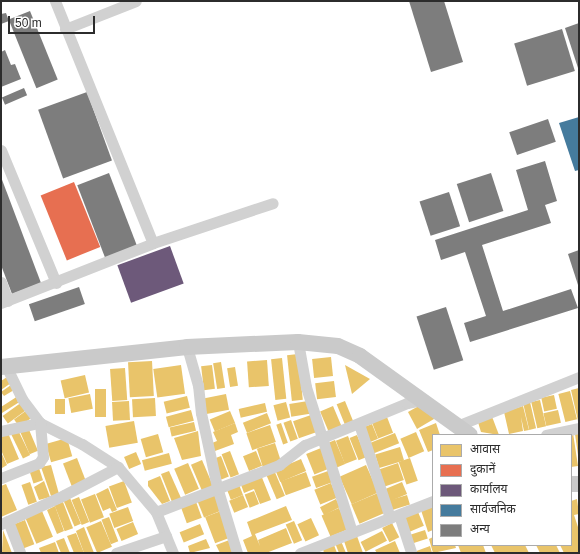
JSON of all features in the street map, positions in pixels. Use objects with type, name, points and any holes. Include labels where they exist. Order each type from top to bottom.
[{"type":"street","points":[[55,1],[65,29],[153,243]]},
{"type":"street","points":[[65,29],[136,1]]},
{"type":"street","points":[[1,150],[56,283]]},
{"type":"street","points":[[1,282],[4,302],[56,283],[153,243],[273,203]]},
{"type":"street","points":[[298,342],[306,387],[352,532]]},
{"type":"street","points":[[173,553],[156,512],[118,467],[82,444],[40,423],[22,399],[4,367],[187,347],[298,342],[338,346],[360,356],[464,430],[579,377]]},
{"type":"street","points":[[187,347],[198,385],[201,413],[218,487],[237,553]]},
{"type":"street","points":[[156,512],[218,487],[280,465],[305,445],[407,403],[423,400]]},
{"type":"street","points":[[1,431],[40,423]]},
{"type":"street","points":[[1,478],[42,461],[40,423]]},
{"type":"street","points":[[359,424],[411,553]]},
{"type":"street","points":[[551,434],[579,428]]},
{"type":"street","points":[[20,553],[4,522],[64,495],[118,467]]},
{"type":"street","points":[[300,553],[432,501]]},
{"type":"street","points":[[116,553],[166,536]]},
{"type":"building: आवास","points":[[298,354],[303,400],[292,401],[287,355]]},
{"type":"building: आवास","points":[[331,357],[333,376],[314,378],[312,359]]},
{"type":"building: आवास","points":[[282,358],[286,399],[275,400],[271,359]]},
{"type":"building: आवास","points":[[267,360],[269,386],[249,387],[247,361]]},
{"type":"building: आवास","points":[[152,361],[154,396],[130,397],[128,362]]},
{"type":"building: आवास","points":[[221,362],[225,388],[217,389],[213,363]]},
{"type":"building: आवास","points":[[181,365],[185,394],[157,398],[153,369]]},
{"type":"building: आवास","points":[[212,365],[215,389],[204,390],[201,366]]},
{"type":"building: आवास","points":[[345,365],[370,379],[352,394]]},
{"type":"building: आवास","points":[[235,367],[238,386],[230,387],[227,368]]},
{"type":"building: आवास","points":[[125,368],[127,400],[112,401],[110,369]]},
{"type":"building: आवास","points":[[85,375],[89,393],[65,398],[61,381]]},
{"type":"building: आवास","points":[[7,377],[11,383],[1,390],[1,381]]},
{"type":"building: आवास","points":[[334,381],[336,397],[317,399],[315,383]]},
{"type":"building: आवास","points":[[11,385],[14,390],[4,396],[1,392]]},
{"type":"building: आवास","points":[[579,388],[579,421],[578,421],[571,390]]},
{"type":"building: आवास","points":[[95,389],[106,389],[106,417],[95,417]]},
{"type":"building: आवास","points":[[570,391],[577,419],[565,422],[558,394]]},
{"type":"building: आवास","points":[[90,394],[93,409],[71,413],[68,398]]},
{"type":"building: आवास","points":[[226,394],[229,410],[206,414],[203,398]]},
{"type":"building: आवास","points":[[554,395],[557,409],[544,411],[541,398]]},
{"type":"building: आवास","points":[[18,396],[21,401],[2,413],[1,407]]},
{"type":"building: आवास","points":[[187,396],[190,408],[167,413],[164,402]]},
{"type":"building: आवास","points":[[155,398],[156,416],[133,417],[132,399]]},
{"type":"building: आवास","points":[[55,399],[65,399],[65,414],[55,414]]},
{"type":"building: आवास","points":[[540,400],[546,426],[537,428],[531,402]]},
{"type":"building: आवास","points":[[129,401],[130,420],[113,421],[112,402]]},
{"type":"building: आवास","points":[[308,401],[310,414],[291,417],[289,404]]},
{"type":"building: आवास","points":[[345,401],[354,423],[346,427],[337,404]]},
{"type":"building: आवास","points":[[22,402],[27,409],[8,423],[3,416]]},
{"type":"building: आवास","points":[[286,402],[290,417],[278,421],[273,405]]},
{"type":"building: आवास","points":[[530,402],[536,428],[529,430],[523,404]]},
{"type":"building: आवास","points":[[265,403],[267,412],[241,418],[239,409]]},
{"type":"building: आवास","points":[[424,403],[439,416],[417,429],[408,412]]},
{"type":"building: आवास","points":[[333,406],[342,427],[329,433],[320,411]]},
{"type":"building: आवास","points":[[523,406],[529,430],[524,431],[521,417],[523,431],[509,434],[504,412]]},
{"type":"building: आवास","points":[[27,410],[32,417],[19,427],[14,419]]},
{"type":"building: आवास","points":[[191,410],[194,421],[169,427],[166,417]]},
{"type":"building: आवास","points":[[558,410],[561,423],[546,426],[543,413]]},
{"type":"building: आवास","points":[[230,411],[235,423],[215,432],[210,420]]},
{"type":"building: आवास","points":[[267,413],[271,423],[247,433],[243,423]]},
{"type":"building: आवास","points":[[491,414],[499,434],[481,432],[477,419]]},
{"type":"building: आवास","points":[[311,415],[317,432],[299,438],[293,421]]},
{"type":"building: आवास","points":[[387,417],[393,433],[378,439],[372,423]]},
{"type":"building: आवास","points":[[291,420],[298,439],[290,442],[283,423]]},
{"type":"building: आवास","points":[[134,421],[138,443],[109,448],[105,426]]},
{"type":"building: आवास","points":[[194,422],[196,431],[172,436],[170,428]]},
{"type":"building: आवास","points":[[235,423],[238,432],[231,435],[234,444],[215,451],[212,443],[217,441],[213,432]]},
{"type":"building: आवास","points":[[281,423],[288,443],[283,444],[276,425]]},
{"type":"building: आवास","points":[[436,423],[440,434],[432,434],[432,450],[428,452],[419,430]]},
{"type":"building: आवास","points":[[372,424],[378,439],[368,443],[362,428]]},
{"type":"building: आवास","points":[[27,425],[38,451],[30,454],[19,429]]},
{"type":"building: आवास","points":[[270,425],[276,442],[252,450],[246,433]]},
{"type":"building: आवास","points":[[17,428],[30,455],[23,458],[10,432]]},
{"type":"building: आवास","points":[[198,431],[201,456],[182,460],[174,438]]},
{"type":"building: आवास","points":[[416,432],[424,451],[409,458],[400,439]]},
{"type":"building: आवास","points":[[8,433],[19,459],[7,464],[1,450],[1,436]]},
{"type":"building: आवास","points":[[395,433],[399,443],[374,453],[370,443]]},
{"type":"building: आवास","points":[[573,433],[578,466],[572,467]]},
{"type":"building: आवास","points":[[579,433],[579,455],[578,455],[575,434]]},
{"type":"building: आवास","points":[[158,434],[163,452],[146,457],[141,439]]},
{"type":"building: आवास","points":[[357,435],[366,457],[359,460],[350,438]]},
{"type":"building: आवास","points":[[348,436],[357,459],[345,464],[336,441]]},
{"type":"building: आवास","points":[[67,438],[72,456],[51,462],[46,444]]},
{"type":"building: आवास","points":[[335,440],[345,464],[337,467],[327,444]]},
{"type":"building: आवास","points":[[275,443],[281,461],[263,467],[257,449]]},
{"type":"building: आवास","points":[[400,447],[404,460],[379,468],[375,455]]},
{"type":"building: आवास","points":[[321,448],[329,468],[314,474],[306,454]]},
{"type":"building: आवास","points":[[230,451],[239,474],[231,478],[222,454]]},
{"type":"building: आवास","points":[[256,451],[262,466],[249,471],[243,456]]},
{"type":"building: आवास","points":[[1,452],[7,465],[2,468],[1,466]]},
{"type":"building: आवास","points":[[136,452],[141,464],[129,469],[124,457]]},
{"type":"building: आवास","points":[[169,453],[172,464],[145,471],[142,460]]},
{"type":"building: आवास","points":[[221,456],[229,477],[221,479],[214,459]]},
{"type":"building: आवास","points":[[77,458],[86,481],[72,487],[63,463]]},
{"type":"building: आवास","points":[[410,458],[418,481],[406,485],[399,462]]},
{"type":"building: आवास","points":[[301,459],[306,471],[280,482],[275,470]]},
{"type":"building: आवास","points":[[202,460],[213,486],[202,490],[191,465]]},
{"type":"building: आवास","points":[[188,463],[199,489],[185,495],[174,469]]},
{"type":"building: आवास","points":[[398,463],[404,480],[384,487],[378,470]]},
{"type":"building: आवास","points":[[51,465],[59,494],[51,496],[41,467]]},
{"type":"building: आवास","points":[[366,465],[378,492],[352,504],[340,477]]},
{"type":"building: आवास","points":[[39,468],[43,480],[34,483],[29,471]]},
{"type":"building: आवास","points":[[274,470],[285,496],[277,499],[266,474]]},
{"type":"building: आवास","points":[[169,471],[181,498],[172,502],[161,474]]},
{"type":"building: आवास","points":[[328,471],[332,482],[316,488],[312,477]]},
{"type":"building: आवास","points":[[306,472],[311,486],[286,495],[281,481]]},
{"type":"building: आवास","points":[[261,475],[271,500],[260,504],[254,489],[244,493],[240,482]]},
{"type":"building: आवास","points":[[160,476],[170,501],[162,504],[148,486],[148,481]]},
{"type":"building: आवास","points":[[44,481],[50,497],[39,500],[34,487]]},
{"type":"building: आवास","points":[[124,481],[132,503],[117,508],[109,486]]},
{"type":"building: आवास","points":[[30,482],[37,502],[28,505],[21,485]]},
{"type":"building: आवास","points":[[238,482],[243,495],[231,500],[226,487]]},
{"type":"building: आवास","points":[[402,482],[407,494],[389,502],[384,490]]},
{"type":"building: आवास","points":[[331,483],[337,498],[320,505],[314,490]]},
{"type":"building: आवास","points":[[6,484],[17,510],[1,517],[1,486]]},
{"type":"building: आवास","points":[[108,488],[117,510],[112,512],[110,508],[103,511],[96,494]]},
{"type":"building: आवास","points":[[254,491],[259,504],[250,508],[245,495]]},
{"type":"building: आवास","points":[[378,493],[386,512],[360,524],[351,504]]},
{"type":"building: आवास","points":[[95,494],[104,517],[90,523],[81,499]]},
{"type":"building: आवास","points":[[214,494],[221,511],[204,517],[197,501]]},
{"type":"building: आवास","points":[[243,495],[248,507],[234,513],[229,501]]},
{"type":"building: आवास","points":[[407,495],[410,505],[391,510],[388,501]]},
{"type":"building: आवास","points":[[79,497],[89,522],[82,525],[72,500]]},
{"type":"building: आवास","points":[[70,498],[81,524],[74,527],[64,501]]},
{"type":"building: आवास","points":[[195,499],[202,518],[187,523],[180,504]]},
{"type":"building: आवास","points":[[336,499],[340,507],[324,515],[320,507]]},
{"type":"building: आवास","points":[[577,499],[579,514],[574,515],[579,530],[579,553],[564,553],[560,546],[572,546],[572,501]]},
{"type":"building: आवास","points":[[63,502],[73,528],[65,531],[55,505]]},
{"type":"building: आवास","points":[[55,506],[64,531],[57,534],[47,510]]},
{"type":"building: आवास","points":[[286,506],[292,520],[255,534],[260,546],[258,540],[286,528],[292,543],[266,553],[248,553],[243,540],[252,536],[247,522]]},
{"type":"building: आवास","points":[[432,506],[432,530],[428,532],[421,510]]},
{"type":"building: आवास","points":[[128,507],[133,521],[114,528],[109,514]]},
{"type":"building: आवास","points":[[339,508],[348,529],[330,537],[322,515]]},
{"type":"building: आवास","points":[[42,511],[53,537],[36,544],[25,518]]},
{"type":"building: आवास","points":[[221,511],[231,537],[215,543],[205,517]]},
{"type":"building: आवास","points":[[418,512],[424,526],[409,532],[403,518]]},
{"type":"building: आवास","points":[[109,517],[118,541],[111,544],[102,520]]},
{"type":"building: आवास","points":[[311,518],[319,535],[305,542],[297,524]]},
{"type":"building: आवास","points":[[25,520],[34,544],[21,549],[12,525]]},
{"type":"building: आवास","points":[[101,521],[112,547],[97,553],[86,527]]},
{"type":"building: आवास","points":[[294,521],[302,540],[294,544],[286,525]]},
{"type":"building: आवास","points":[[133,522],[138,534],[122,541],[116,529]]},
{"type":"building: आवास","points":[[392,523],[399,537],[389,542],[382,528]]},
{"type":"building: आवास","points":[[200,524],[204,534],[184,542],[180,532]]},
{"type":"building: आवास","points":[[84,527],[94,553],[84,553],[76,531]]},
{"type":"building: आवास","points":[[3,530],[12,553],[2,553]]},
{"type":"building: आवास","points":[[425,530],[428,539],[411,544],[408,536]]},
{"type":"building: आवास","points":[[382,531],[387,541],[366,552],[361,542]]},
{"type":"building: आवास","points":[[76,533],[84,553],[74,553],[67,536]]},
{"type":"building: आवास","points":[[357,536],[363,553],[348,553],[344,541]]},
{"type":"building: आवास","points":[[64,538],[70,553],[61,553],[56,541]]},
{"type":"building: आवास","points":[[432,538],[432,546],[455,546],[456,548],[433,553],[429,539]]},
{"type":"building: आवास","points":[[206,539],[210,548],[190,553],[188,546]]},
{"type":"building: आवास","points":[[232,539],[236,553],[220,553],[216,545]]},
{"type":"building: आवास","points":[[341,541],[346,553],[339,553],[335,543]]},
{"type":"building: आवास","points":[[395,541],[400,553],[377,553],[375,550]]},
{"type":"building: आवास","points":[[55,542],[59,553],[41,553],[39,548]]},
{"type":"building: आवास","points":[[334,545],[337,553],[324,553],[323,549]]},
{"type":"building: आवास","points":[[430,546],[432,553],[411,553]]},
{"type":"building: आवास","points":[[458,546],[483,546],[486,553],[461,553]]},
{"type":"building: आवास","points":[[492,546],[526,546],[529,553],[495,553]]},
{"type":"building: आवास","points":[[536,546],[556,546],[560,553],[540,553]]},
{"type":"building: दुकानें","points":[[74,182],[100,247],[67,260],[41,195]]},
{"type":"building: कार्यालय","points":[[170,246],[184,284],[131,303],[117,265]]},
{"type":"building: सार्वजनिक","points":[[579,117],[579,170],[575,171],[559,123]]},
{"type":"building: अन्य","points":[[409,1],[444,1],[463,62],[431,72]]},
{"type":"building: अन्य","points":[[30,11],[58,80],[36,88],[9,20]]},
{"type":"building: अन्य","points":[[6,13],[9,21],[1,24],[1,14]]},
{"type":"building: अन्य","points":[[579,23],[579,71],[565,28]]},
{"type":"building: अन्य","points":[[562,29],[575,71],[527,86],[514,44]]},
{"type":"building: अन्य","points":[[5,50],[11,65],[15,64],[21,79],[1,87],[1,52]]},
{"type":"building: अन्य","points":[[24,88],[27,95],[5,105],[2,97]]},
{"type":"building: अन्य","points":[[87,92],[112,161],[63,178],[38,110]]},
{"type":"building: अन्य","points":[[548,119],[556,142],[517,155],[509,132]]},
{"type":"building: अन्य","points":[[545,161],[557,201],[545,205],[551,223],[482,245],[503,311],[571,289],[578,308],[470,342],[464,323],[486,316],[465,252],[441,260],[435,240],[528,210],[516,170]]},
{"type":"building: अन्य","points":[[109,173],[137,246],[105,258],[77,185]]},
{"type":"building: अन्य","points":[[491,173],[503,211],[469,222],[457,184]]},
{"type":"building: अन्य","points":[[1,177],[41,283],[12,294],[1,265]]},
{"type":"building: अन्य","points":[[449,192],[460,226],[431,236],[420,202]]},
{"type":"building: अन्य","points":[[579,250],[579,288],[568,254]]},
{"type":"building: अन्य","points":[[79,287],[85,304],[35,321],[29,304]]},
{"type":"building: अन्य","points":[[446,307],[463,360],[434,370],[417,317]]}]
